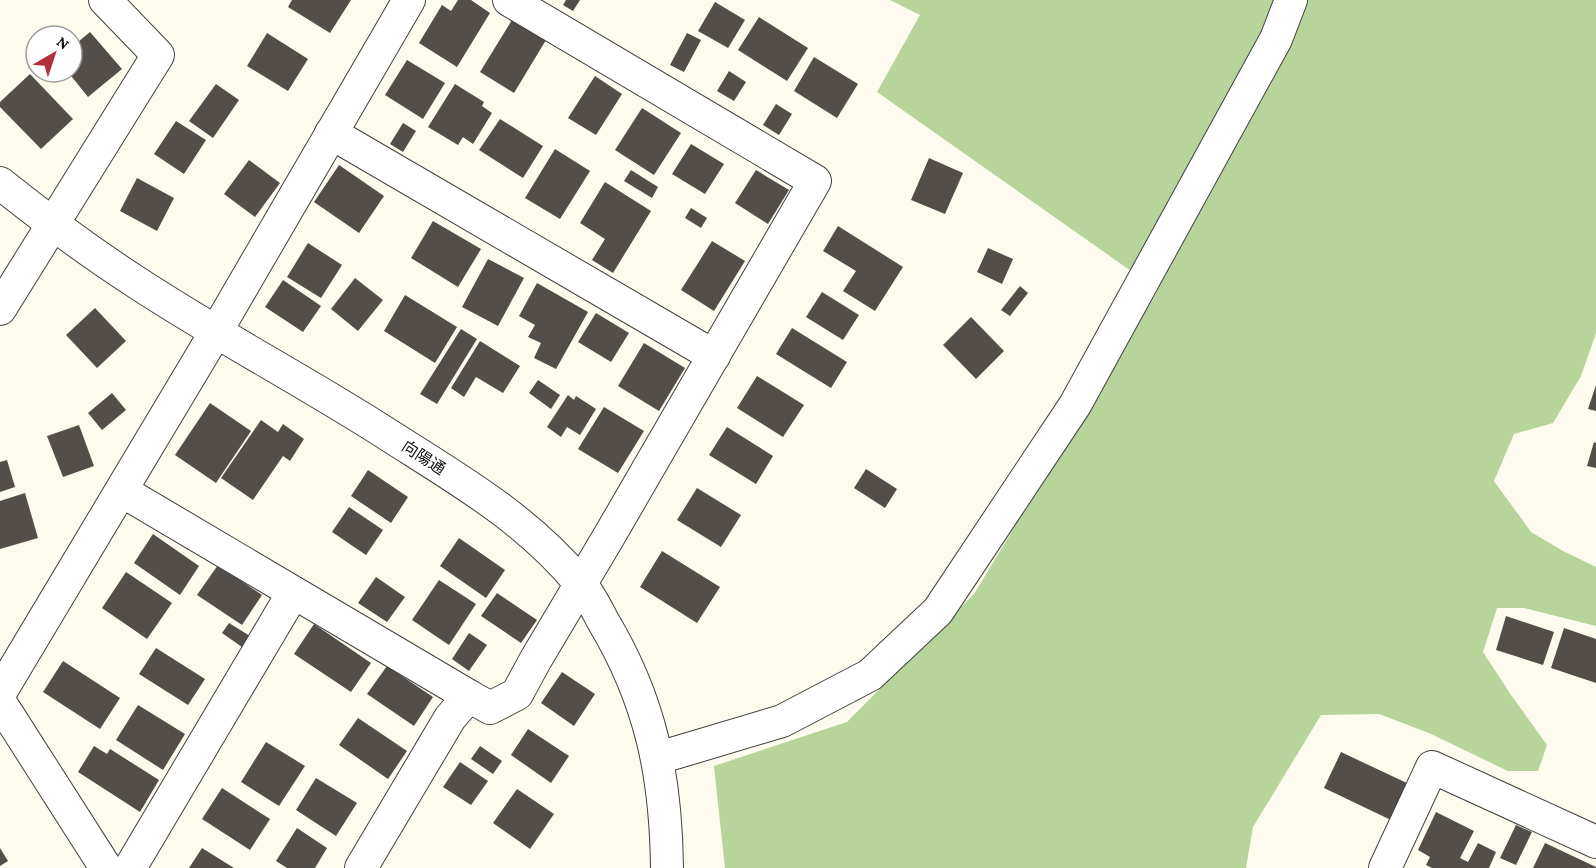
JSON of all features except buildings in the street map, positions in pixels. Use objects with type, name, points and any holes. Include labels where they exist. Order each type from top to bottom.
[{"type":"street","points":[[0,309],[158,55],[105,0]]},
{"type":"street","points":[[0,693],[217,330],[409,0]]},
{"type":"street","points":[[122,490],[490,708],[517,694],[815,181],[509,0]]},
{"type":"street","points":[[657,758],[782,720],[870,675],[938,611],[1075,405],[1276,39],[1291,0]]},
{"type":"street","points":[[331,133],[714,356]]},
{"type":"street","name":"向陽通","points":[[0,183],[53,226],[140,285],[363,418],[495,503],[548,548],[581,584],[627,664],[652,731],[667,824],[667,868]]},
{"type":"street","points":[[130,868],[293,593]]},
{"type":"street","points":[[361,868],[450,718],[469,696]]},
{"type":"street","points":[[0,702],[106,868]]},
{"type":"street","points":[[1385,868],[1432,766],[1596,842]]},
{"type":"green space","points":[[890,0],[1596,0],[1596,333],[1581,376],[1553,423],[1514,434],[1494,481],[1531,532],[1596,567],[1596,626],[1524,608],[1497,608],[1483,652],[1547,745],[1538,771],[1508,771],[1429,733],[1379,714],[1321,715],[1253,827],[1246,868],[725,868],[714,766],[847,722],[974,594],[1158,290],[877,92],[920,15]]}]
